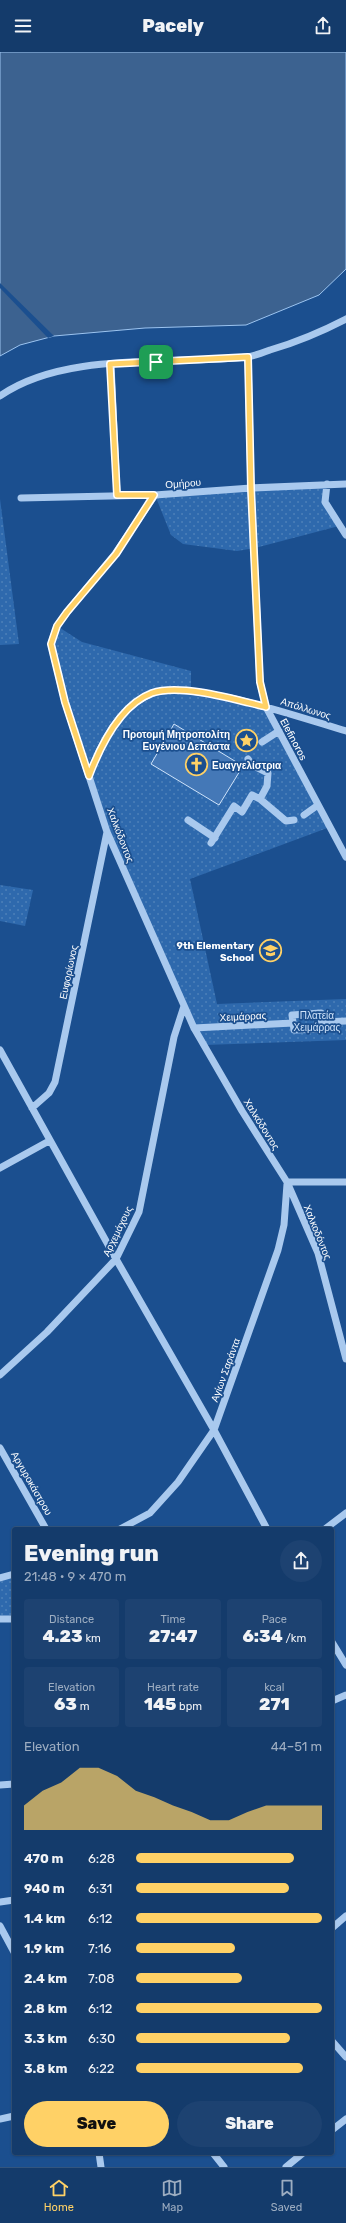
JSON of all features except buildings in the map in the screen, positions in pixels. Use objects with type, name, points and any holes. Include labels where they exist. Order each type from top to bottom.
[{"type":"street","points":[[0,396],[36,377],[57,371],[110,364],[248,357],[307,338],[346,319]]},
{"type":"street","name":"Elefinoros","points":[[248,357],[251,488],[260,682],[266,707],[346,857]]},
{"type":"street","points":[[110,364],[117,495]]},
{"type":"street","points":[[327,484],[325,502],[346,535]]},
{"type":"street","name":"Ομήρου","points":[[21,498],[154,495],[251,488],[346,484]]},
{"type":"street","name":"Χαλκόδοντος","points":[[154,495],[116,554],[57,626],[51,644],[65,702],[107,832],[194,1028],[242,1111],[287,1182]]},
{"type":"street","name":"Απόλλωνος","points":[[89,776],[100,746],[113,727],[142,698],[152,693],[173,690],[206,693],[266,707],[346,731]]},
{"type":"street","points":[[262,742],[278,731]]},
{"type":"street","points":[[248,759],[252,765],[268,773],[267,786],[260,800]]},
{"type":"street","points":[[188,820],[213,840],[234,806],[242,812],[252,795],[286,821],[294,820]]},
{"type":"street","points":[[304,815],[318,805]]},
{"type":"street","name":"Ευφορίωνος","points":[[32,1108],[48,1093],[55,1082],[107,832]]},
{"type":"street","name":"Αρχεμάχους","points":[[0,1375],[47,1332],[116,1260],[139,1212],[174,1037],[184,1006]]},
{"type":"street","points":[[321,1013],[322,1022],[322,1029],[294,1030],[292,1015],[321,1013]]},
{"type":"street","points":[[322,1022],[346,1021]]},
{"type":"street","name":"Χειμάρρας","points":[[194,1028],[293,1023]]},
{"type":"street","points":[[0,1050],[116,1260],[214,1430],[266,1527]]},
{"type":"street","points":[[0,1168],[49,1141]]},
{"type":"street","points":[[287,1182],[346,1182]]},
{"type":"street","name":"Χαλκοδόντος","points":[[287,1182],[318,1253],[346,1359]]},
{"type":"street","name":"Αγίων Σαράντα","points":[[124,1527],[150,1513],[178,1482],[214,1430],[278,1250],[284,1226],[287,1182]]},
{"type":"street","name":"Αργυροκάστρου","points":[[0,1448],[45,1527]]},
{"type":"street","points":[[327,1527],[346,1512]]},
{"type":"street","points":[[0,1578],[12,1575]]},
{"type":"street","points":[[0,1619],[12,1620]]},
{"type":"street","points":[[334,1645],[346,1665]]},
{"type":"street","points":[[334,1700],[346,1696]]},
{"type":"street","points":[[0,1784],[12,1784]]},
{"type":"street","points":[[0,1902],[12,1900]]},
{"type":"street","points":[[334,1926],[346,1916]]},
{"type":"street","points":[[0,1926],[3,1937],[12,1949]]},
{"type":"street","points":[[334,2043],[346,2058]]},
{"type":"street","points":[[0,2119],[12,2116]]},
{"type":"street","points":[[334,2128],[346,2119]]},
{"type":"street","points":[[99,2155],[101,2167]]},
{"type":"street","points":[[215,2155],[224,2167]]},
{"type":"street","points":[[286,2167],[301,2155]]},
{"type":"green space","points":[[327,484],[325,502],[339,526],[255,548],[237,551],[183,544],[171,535],[155,495]]},
{"type":"green space","points":[[0,499],[19,644],[0,645]]},
{"type":"green space","name":"Πλατεία Χειμάρρας","points":[[57,626],[82,642],[191,671],[191,692],[266,707],[330,827],[190,879],[217,1004],[346,999],[346,1040],[204,1045],[107,832],[51,644]]},
{"type":"green space","points":[[0,885],[33,890],[25,926],[0,921]]},
{"type":"green space","points":[[12,1575],[12,1619],[0,1619],[0,1578]]},
{"type":"shaded area","points":[[0,52],[346,52],[346,269],[319,295],[246,325],[145,328],[54,336],[20,345],[0,356]]},
{"type":"pier","points":[[0,283],[54,336],[48,338],[0,288]]},
{"type":"place","name":"Προτομή Μητροπολίτη Ευγένιου Δεπάστα","points":[[246,740]]},
{"type":"place","name":"Ευαγγελίστρια","points":[[197,765]]},
{"type":"place","name":"9th Elementary School","points":[[270,951]]},
{"type":"route","points":[[248,357],[251,488],[260,682],[266,707],[206,693],[173,690],[152,693],[142,698],[113,727],[100,746],[89,776],[65,702],[51,644],[57,626],[116,554],[154,495],[117,495],[110,364],[156,362],[248,357]]}]
